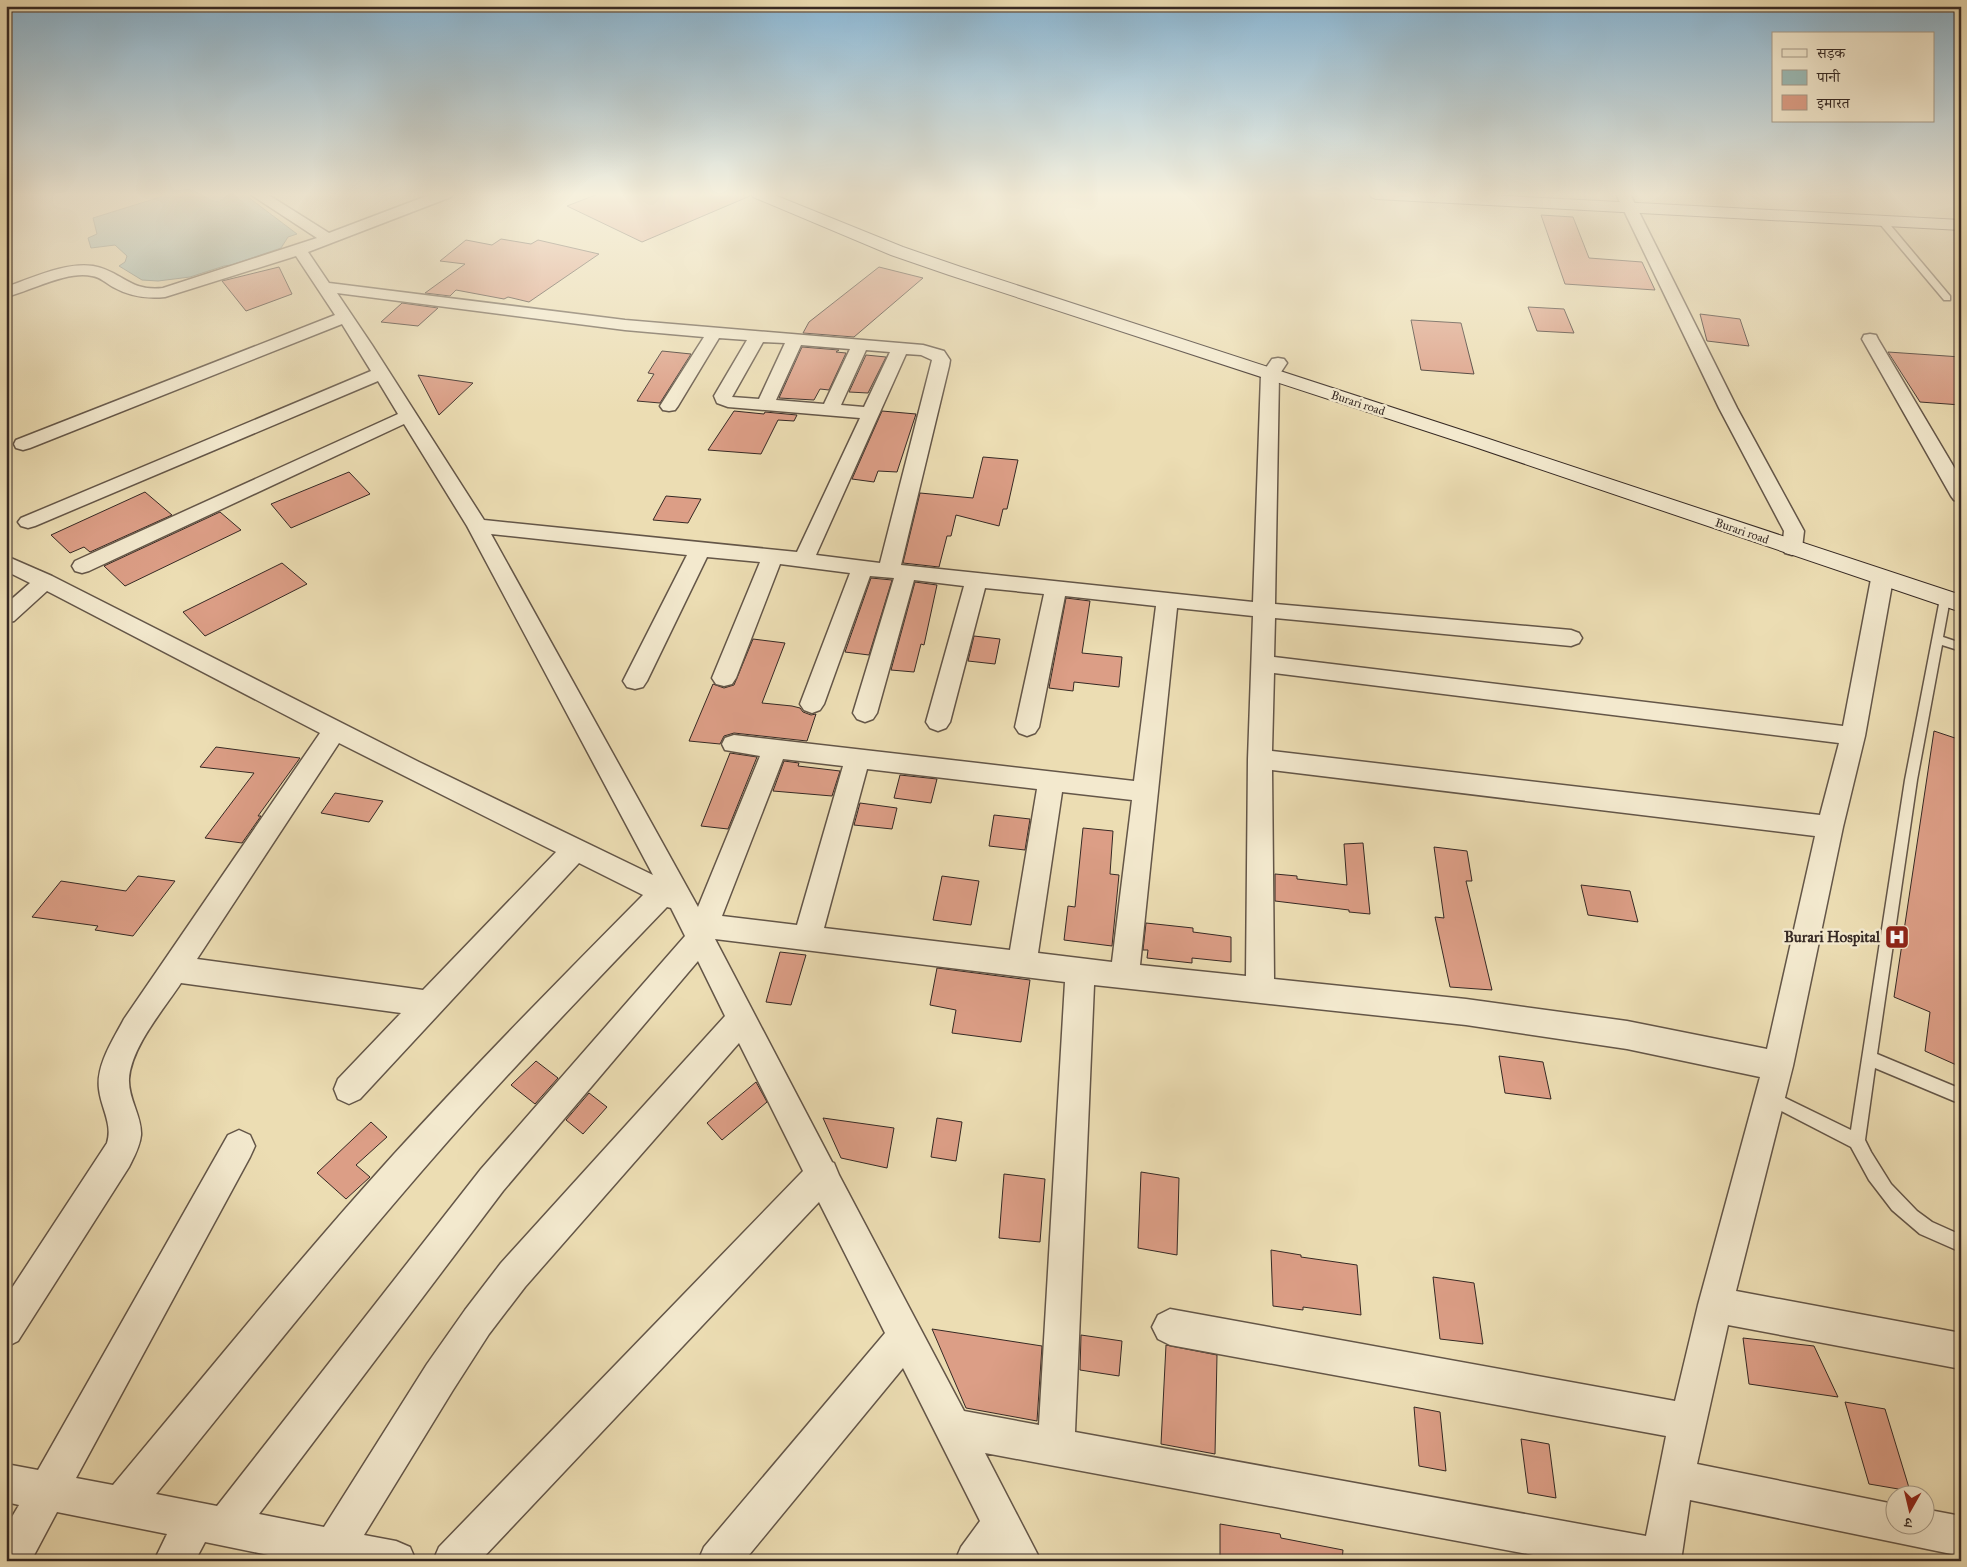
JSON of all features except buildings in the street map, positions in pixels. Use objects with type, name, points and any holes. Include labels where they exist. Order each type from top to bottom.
[{"type":"main road","name":"Burari road","points":[[948,267],[1274,369],[1793,540],[1949,594]]},
{"type":"main road","name":"Burari road","points":[[981,267],[1274,369]]},
{"type":"main road","name":"Burari road","points":[[1793,540],[1882,579],[1949,594]]},
{"type":"street","points":[[6,292],[81,270],[101,274],[131,292],[152,294],[242,267]]},
{"type":"street","points":[[311,267],[381,373],[477,526],[689,916],[1021,1561]]},
{"type":"street","points":[[1659,267],[1793,540]]},
{"type":"street","points":[[324,287],[625,326],[860,345],[938,355],[941,360],[898,571],[865,713]]},
{"type":"street","points":[[24,444],[344,317]]},
{"type":"street","points":[[669,406],[714,333]]},
{"type":"street","points":[[757,337],[723,399],[728,402],[871,413]]},
{"type":"street","points":[[1870,339],[1961,496]]},
{"type":"street","points":[[765,405],[795,340]]},
{"type":"street","points":[[830,410],[860,345]]},
{"type":"street","points":[[803,561],[900,349]]},
{"type":"street","points":[[1260,991],[1260,759],[1263,610],[1274,369]]},
{"type":"street","points":[[28,522],[381,373]]},
{"type":"street","points":[[82,566],[408,416]]},
{"type":"street","points":[[477,526],[773,556],[862,568],[1263,610],[1571,638]]},
{"type":"street","points":[[635,682],[700,550]]},
{"type":"street","points":[[724,678],[773,556]]},
{"type":"street","points":[[6,563],[45,581],[410,769],[576,850],[689,916],[807,939],[1080,972],[1466,1012],[1627,1035],[1778,1066]]},
{"type":"street","points":[[812,704],[862,568]]},
{"type":"street","points":[[953,1428],[1661,1560],[1675,1478],[1715,1305],[1778,1066],[1830,827],[1853,736],[1882,579]]},
{"type":"street","points":[[938,722],[976,580]]},
{"type":"street","points":[[6,616],[45,581]]},
{"type":"street","points":[[1027,727],[1056,588]]},
{"type":"street","points":[[1125,976],[1167,600]]},
{"type":"street","points":[[1262,664],[1853,736]]},
{"type":"street","points":[[6,1329],[110,1170],[120,1151],[125,1132],[114,1097],[114,1078],[120,1058],[134,1029],[335,730]]},
{"type":"street","points":[[734,744],[1146,792]]},
{"type":"street","points":[[174,1561],[210,1524],[492,1180],[689,916],[775,749]]},
{"type":"street","points":[[807,939],[858,758]]},
{"type":"street","points":[[1260,759],[1830,827]]},
{"type":"street","points":[[1022,964],[1050,781]]},
{"type":"street","points":[[349,1089],[576,850]]},
{"type":"street","points":[[120,1506],[338,1242],[491,1071],[689,916]]},
{"type":"street","points":[[175,969],[429,1004]]},
{"type":"street","points":[[1056,1447],[1080,972]]},
{"type":"street","points":[[330,1554],[440,1377],[477,1322],[513,1275],[742,1018]]},
{"type":"street","points":[[9,1561],[239,1146]]},
{"type":"street","points":[[453,1561],[823,1174]]},
{"type":"street","points":[[1715,1305],[1961,1351]]},
{"type":"street","points":[[1170,1327],[1688,1422]]},
{"type":"street","points":[[718,1561],[906,1336]]},
{"type":"street","points":[[1675,1478],[1884,1521]]},
{"type":"street","points":[[6,1483],[210,1524],[330,1554],[396,1561]]},
{"type":"street","points":[[975,1561],[1002,1523]]},
{"type":"street","points":[[1934,1530],[1961,1536]]},
{"type":"lane","points":[[1921,267],[1947,298]]},
{"type":"lane","points":[[1949,594],[1937,639],[1911,780],[1857,1141],[1869,1168],[1880,1185],[1896,1202],[1916,1221],[1961,1244]]},
{"type":"lane","points":[[1937,639],[1961,647]]},
{"type":"lane","points":[[1869,1058],[1961,1097]]},
{"type":"lane","points":[[1769,1097],[1857,1141]]},
{"type":"water","points":[[121,267],[221,267],[190,277],[158,281],[142,280]]},
{"type":"place","name":"Burari Hospital","points":[[1897,937]]}]
